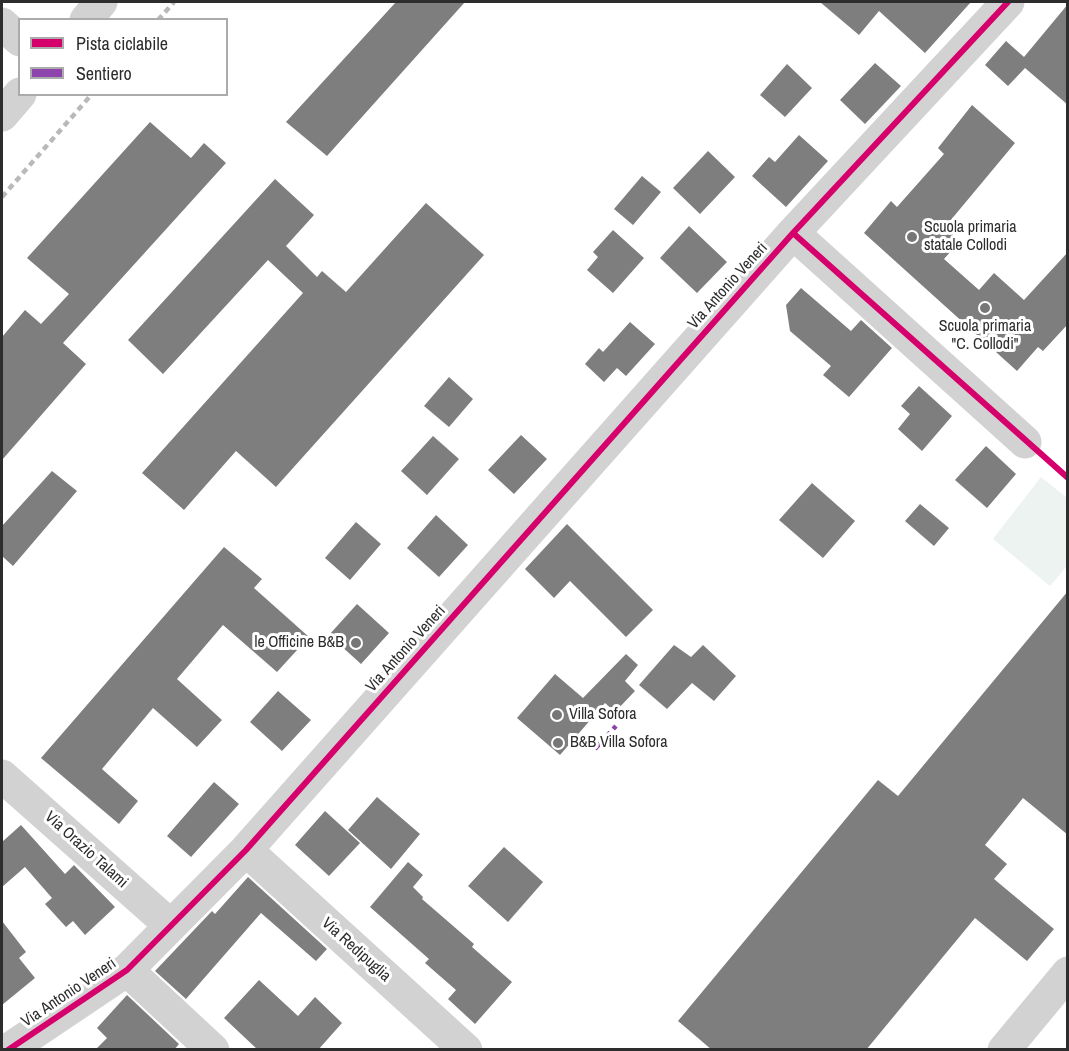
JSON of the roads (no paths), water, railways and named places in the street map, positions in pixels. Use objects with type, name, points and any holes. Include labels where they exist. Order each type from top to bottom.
[{"type":"street","points":[[88,18],[101,2]]},
{"type":"street","name":"Via Antonio Veneri","points":[[8,1050],[127,970],[246,850],[793,233],[1008,2]]},
{"type":"street","points":[[2,24],[18,38]]},
{"type":"street","points":[[2,115],[18,96]]},
{"type":"street","points":[[793,233],[1025,442]]},
{"type":"street","name":"Via Orazio Talami","points":[[9,794],[170,925]]},
{"type":"street","name":"Via Redipuglia","points":[[246,850],[466,1050]]},
{"type":"street","points":[[127,970],[213,1050]]},
{"type":"street","points":[[1004,1050],[1068,973]]},
{"type":"railway","points":[[160,18],[174,2]]},
{"type":"railway","points":[[2,197],[90,96]]},
{"type":"place","name":"Scuola primaria statale Collodi","points":[[912,237]]},
{"type":"place","name":"Scuola primaria \"C. Collodi\"","points":[[985,308]]},
{"type":"place","name":"le Officine B&B","points":[[356,643]]},
{"type":"place","name":"Villa Sofora","points":[[557,715]]},
{"type":"place","name":"B&B Villa Sofora","points":[[558,743]]}]
